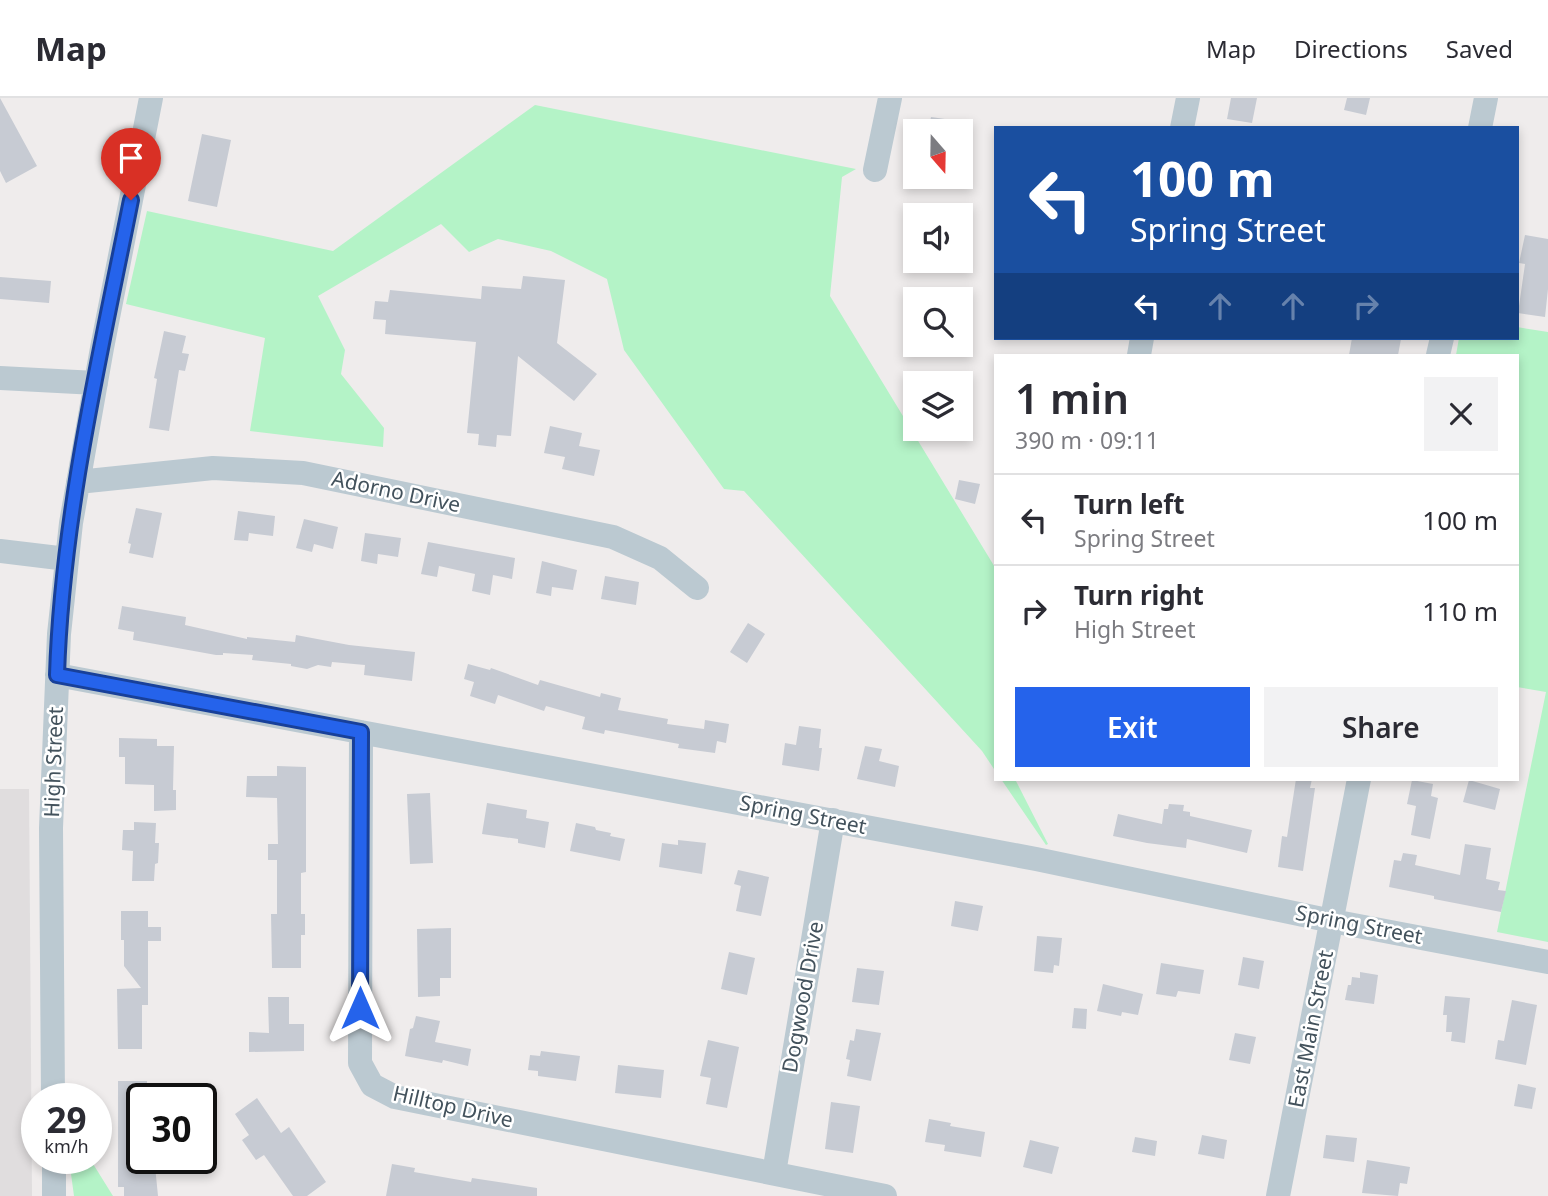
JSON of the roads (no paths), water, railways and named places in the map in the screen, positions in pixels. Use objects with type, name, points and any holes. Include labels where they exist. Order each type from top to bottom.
[{"type":"street","name":"High Street","points":[[53,1083],[51,828],[59,634],[78,482],[152,98]]},
{"type":"street","points":[[875,170],[890,98]]},
{"type":"street","points":[[1182,126],[1188,98]]},
{"type":"street","points":[[1480,126],[1486,98]]},
{"type":"street","points":[[0,378],[96,383]]},
{"type":"street","name":"Adorno Drive","points":[[78,482],[213,468],[303,473],[613,537],[660,558],[697,588]]},
{"type":"street","points":[[0,551],[67,559]]},
{"type":"street","name":"Spring Street","points":[[57,675],[1036,859],[1548,962]]},
{"type":"street","name":"Hilltop Drive","points":[[361,732],[360,1063],[372,1085],[395,1097],[885,1196]]},
{"type":"street","name":"East Main Street","points":[[1278,1196],[1359,781]]},
{"type":"street","name":"Dogwood Drive","points":[[774,1173],[833,820]]},
{"type":"street","points":[[54,1174],[54,1196]]}]
